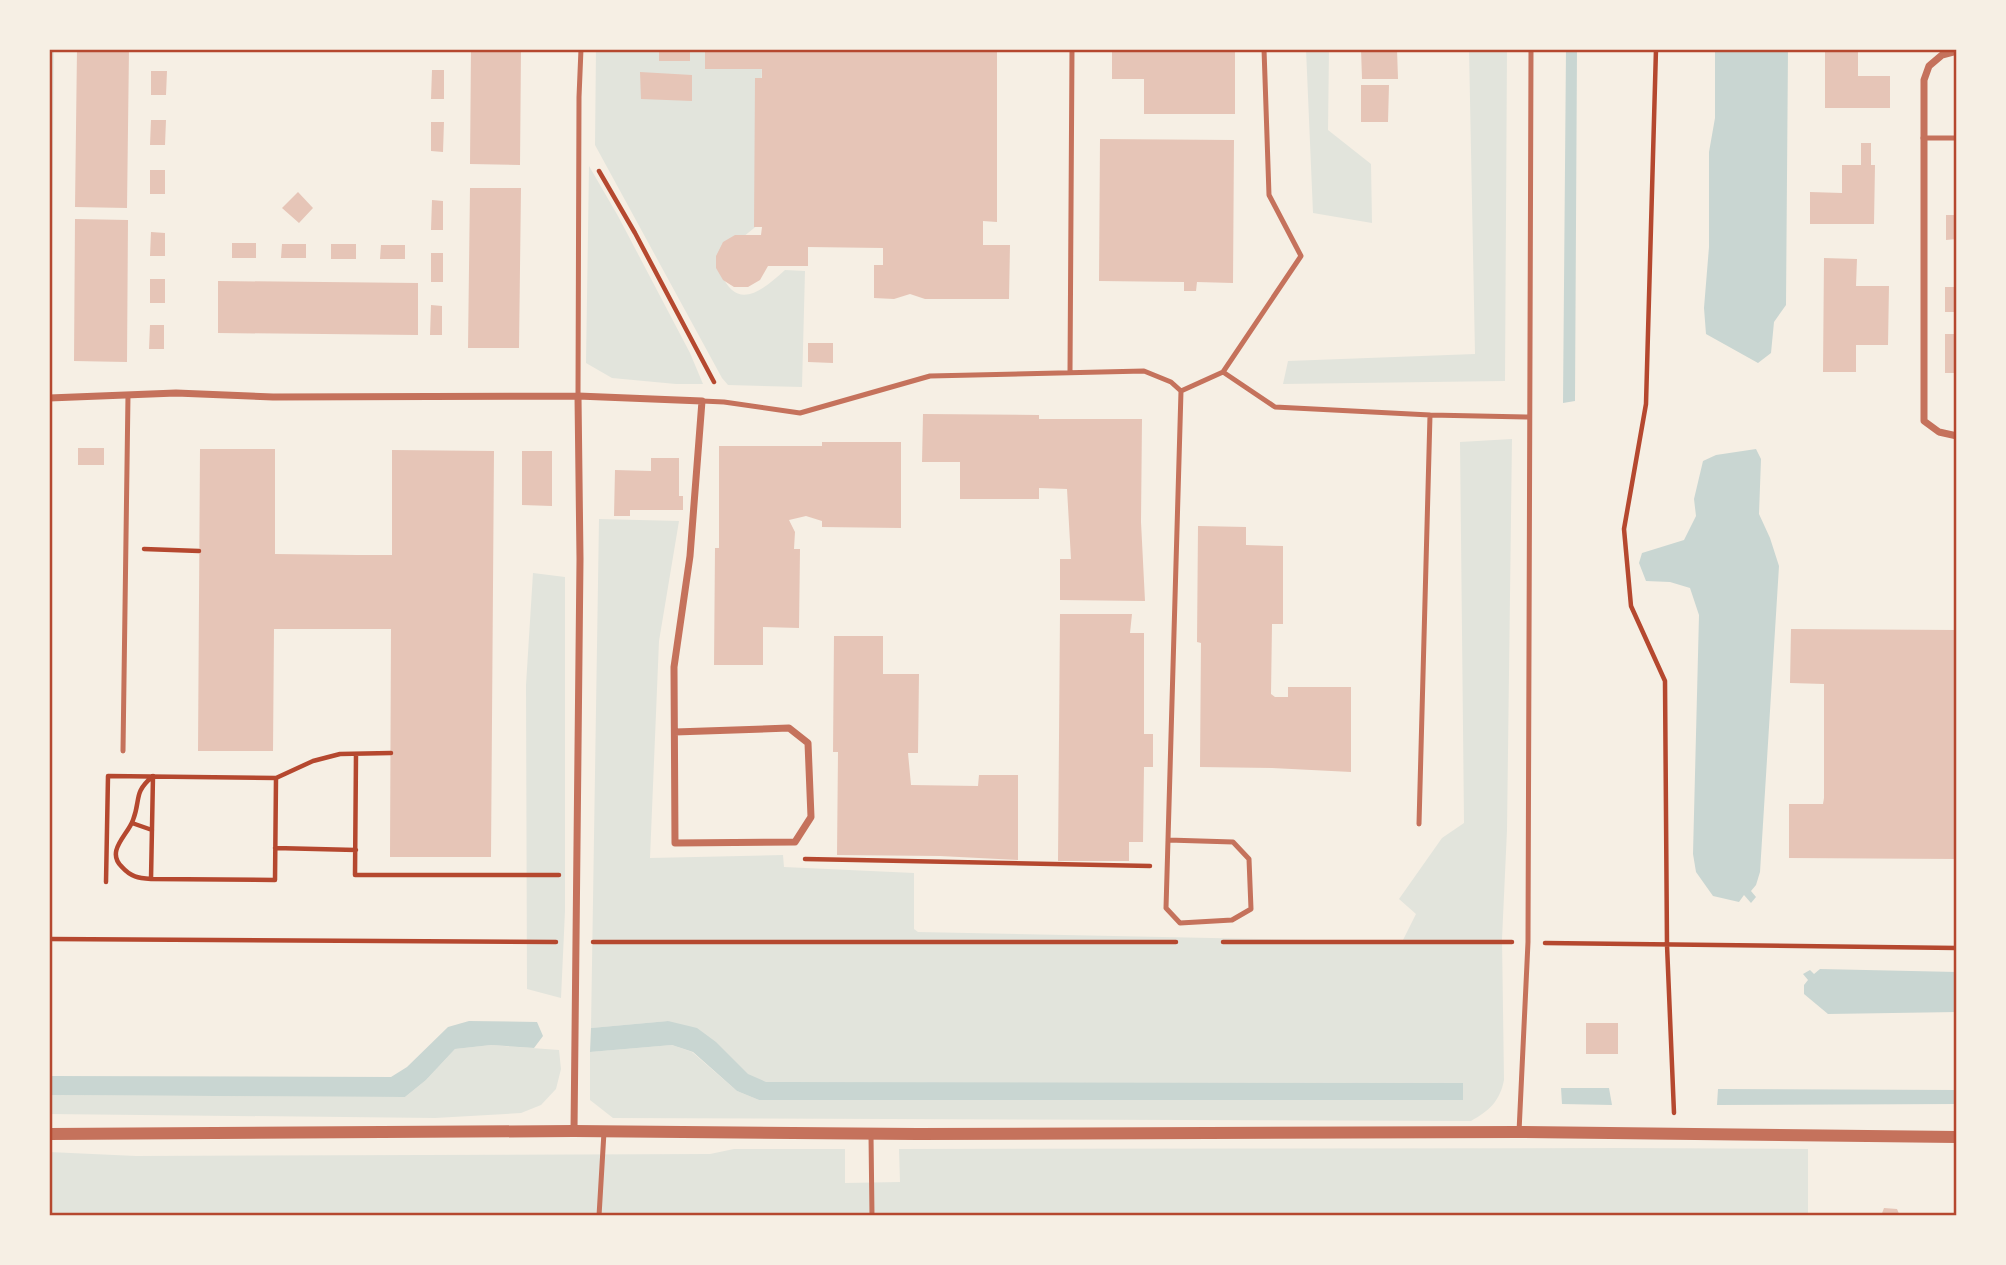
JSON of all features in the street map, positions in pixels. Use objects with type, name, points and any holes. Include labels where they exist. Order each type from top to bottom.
[{"type":"street","points":[[1957,51],[1942,55],[1929,66],[1924,80],[1923,138],[1924,421],[1939,432],[1957,436]]},
{"type":"street","points":[[49,398],[176,393],[273,397],[578,396],[702,401],[691,556],[674,667],[675,843],[795,842],[811,817],[808,743],[789,728],[675,732]]},
{"type":"street","points":[[574,1130],[580,559],[578,396]]},
{"type":"street","points":[[49,1133],[574,1130],[1519,1132],[1957,1137]]},
{"type":"lane","points":[[578,396],[581,49]]},
{"type":"lane","points":[[1070,372],[1072,49]]},
{"type":"lane","points":[[1181,391],[1223,372],[1301,256],[1269,195],[1264,49]]},
{"type":"lane","points":[[1519,1132],[1528,942],[1531,49]]},
{"type":"lane","points":[[1923,138],[1957,138]]},
{"type":"lane","points":[[702,401],[800,413],[930,376],[1070,372],[1144,371],[1171,382],[1181,391],[1166,908],[1180,923],[1232,920],[1251,909],[1249,859],[1233,842],[1168,840]]},
{"type":"lane","points":[[1223,372],[1275,407],[1529,417]]},
{"type":"lane","points":[[123,751],[128,395]]},
{"type":"lane","points":[[1419,824],[1430,415]]},
{"type":"lane","points":[[599,1216],[604,1131]]},
{"type":"lane","points":[[871,1132],[872,1216]]},
{"type":"path","points":[[1656,49],[1646,404],[1624,528],[1631,606],[1665,681],[1667,945],[1674,1133]]},
{"type":"path","points":[[594,164],[635,233],[724,402]]},
{"type":"path","points":[[126,549],[200,551]]},
{"type":"path","points":[[106,882],[108,776],[276,778],[313,761],[340,754],[391,753]]},
{"type":"path","points":[[356,754],[355,875],[576,876]]},
{"type":"path","points":[[153,776],[141,786],[132,823],[118,845],[115,856],[117,863],[131,876],[138,878],[275,880],[276,778]]},
{"type":"path","points":[[151,879],[153,776]]},
{"type":"path","points":[[132,823],[152,830]]},
{"type":"path","points":[[795,842],[800,859],[1167,866]]},
{"type":"path","points":[[275,848],[356,850]]},
{"type":"path","points":[[107,856],[115,856]]},
{"type":"path","points":[[49,939],[1182,942]]},
{"type":"path","points":[[1210,942],[1528,942],[1957,948]]},
{"type":"shaded area","points":[[49,49],[54,49],[49,364]]},
{"type":"shaded area","points":[[596,49],[724,49],[762,64],[759,224],[732,246],[721,273],[727,285],[743,295],[760,290],[785,270],[805,271],[802,387],[728,385],[722,378],[595,145]]},
{"type":"shaded area","points":[[1306,49],[1329,49],[1328,130],[1371,164],[1372,223],[1313,213]]},
{"type":"shaded area","points":[[1469,49],[1507,49],[1505,381],[1283,384],[1288,361],[1475,354]]},
{"type":"shaded area","points":[[1566,49],[1577,49],[1575,401],[1563,403]]},
{"type":"shaded area","points":[[1715,49],[1788,49],[1786,305],[1774,322],[1771,353],[1758,363],[1706,334],[1704,308],[1709,247],[1709,152],[1715,118]]},
{"type":"shaded area","points":[[589,166],[690,353],[703,384],[612,378],[586,363]]},
{"type":"shaded area","points":[[1512,439],[1507,830],[1502,939],[1504,1080],[1497,1100],[1483,1113],[1471,1121],[613,1118],[590,1100],[590,1052],[672,1045],[692,1052],[737,1091],[759,1100],[1463,1100],[1462,1083],[765,1082],[748,1075],[668,1021],[591,1028],[599,519],[679,521],[659,641],[650,858],[783,855],[784,867],[914,873],[914,929],[918,932],[1402,942],[1416,914],[1399,899],[1442,838],[1464,823],[1460,442]]},
{"type":"shaded area","points":[[1756,449],[1761,459],[1759,514],[1779,566],[1760,872],[1751,891],[1756,897],[1751,903],[1744,895],[1739,902],[1713,896],[1696,872],[1693,854],[1699,615],[1690,588],[1670,582],[1646,581],[1639,563],[1642,553],[1684,540],[1696,516],[1694,499],[1703,461],[1716,455]]},
{"type":"shaded area","points":[[533,573],[565,577],[565,911],[561,998],[527,989],[526,685]]},
{"type":"shaded area","points":[[1820,969],[1957,972],[1957,1012],[1828,1014],[1804,994],[1804,985],[1808,980],[1803,974],[1810,970],[1814,974]]},
{"type":"shaded area","points":[[469,1021],[537,1022],[543,1036],[534,1048],[491,1045],[455,1049],[426,1080],[405,1097],[49,1095],[49,1076],[391,1077],[407,1067],[448,1027]]},
{"type":"shaded area","points":[[668,1021],[697,1028],[716,1042],[748,1074],[766,1082],[1463,1083],[1463,1100],[759,1100],[737,1091],[693,1052],[672,1045],[590,1052],[591,1028]]},
{"type":"shaded area","points":[[491,1045],[559,1050],[561,1069],[556,1089],[541,1105],[521,1113],[435,1118],[49,1114],[49,1095],[405,1097],[426,1080],[455,1049]]},
{"type":"shaded area","points":[[1561,1088],[1609,1088],[1612,1105],[1562,1104]]},
{"type":"shaded area","points":[[1718,1089],[1957,1090],[1957,1104],[1717,1105]]},
{"type":"shaded area","points":[[734,1149],[845,1149],[845,1183],[900,1182],[899,1149],[1808,1149],[1808,1216],[49,1216],[49,1152],[136,1156],[710,1154]]},
{"type":"building","points":[[77,49],[129,49],[127,208],[75,207]]},
{"type":"building","points":[[471,49],[521,49],[520,165],[470,164]]},
{"type":"building","points":[[659,49],[690,49],[690,61],[659,61]]},
{"type":"building","points":[[705,49],[997,49],[997,222],[983,221],[983,245],[1010,245],[1009,299],[925,299],[910,294],[894,299],[874,298],[874,265],[883,265],[883,248],[808,247],[808,266],[768,266],[760,280],[748,287],[734,287],[723,280],[716,268],[716,256],[723,242],[735,235],[761,235],[762,227],[754,227],[755,78],[762,78],[762,69],[705,69]]},
{"type":"building","points":[[1112,49],[1235,49],[1235,114],[1144,114],[1144,79],[1112,79]]},
{"type":"building","points":[[1361,49],[1397,49],[1398,79],[1362,79]]},
{"type":"building","points":[[1825,49],[1858,49],[1858,76],[1890,76],[1890,108],[1825,108]]},
{"type":"building","points":[[432,70],[444,70],[444,99],[431,99]]},
{"type":"building","points":[[151,71],[167,71],[166,95],[151,95]]},
{"type":"building","points":[[640,72],[692,75],[692,101],[641,99]]},
{"type":"building","points":[[1361,85],[1389,85],[1388,122],[1361,122]]},
{"type":"building","points":[[151,120],[166,120],[165,145],[150,145]]},
{"type":"building","points":[[431,122],[444,122],[443,152],[431,151]]},
{"type":"building","points":[[1100,139],[1234,140],[1233,283],[1197,282],[1196,291],[1184,291],[1184,282],[1099,281]]},
{"type":"building","points":[[1861,143],[1871,143],[1871,165],[1875,165],[1874,224],[1810,224],[1810,192],[1842,193],[1842,165],[1861,165]]},
{"type":"building","points":[[150,170],[165,170],[165,194],[150,194]]},
{"type":"building","points":[[470,188],[521,188],[519,348],[468,348]]},
{"type":"building","points":[[298,192],[313,208],[299,223],[282,208]]},
{"type":"building","points":[[432,200],[443,201],[443,230],[431,230]]},
{"type":"building","points":[[1946,215],[1957,215],[1957,239],[1946,240]]},
{"type":"building","points":[[75,219],[128,220],[127,362],[74,361]]},
{"type":"building","points":[[151,232],[165,233],[165,256],[150,256]]},
{"type":"building","points":[[232,243],[256,243],[256,258],[232,258]]},
{"type":"building","points":[[282,244],[306,244],[306,258],[281,258]]},
{"type":"building","points":[[331,244],[356,244],[356,259],[331,259]]},
{"type":"building","points":[[381,245],[405,245],[405,259],[380,259]]},
{"type":"building","points":[[431,253],[443,253],[443,282],[431,282]]},
{"type":"building","points":[[1824,258],[1857,259],[1856,286],[1889,286],[1888,345],[1856,345],[1856,372],[1823,372]]},
{"type":"building","points":[[150,279],[165,279],[165,303],[150,303]]},
{"type":"building","points":[[218,281],[418,283],[418,335],[218,333]]},
{"type":"building","points":[[1945,287],[1957,287],[1957,312],[1945,312]]},
{"type":"building","points":[[431,305],[442,306],[442,335],[430,335]]},
{"type":"building","points":[[150,325],[164,325],[164,349],[149,349]]},
{"type":"building","points":[[1945,334],[1957,334],[1957,373],[1945,373]]},
{"type":"building","points":[[808,343],[833,343],[833,363],[808,362]]},
{"type":"building","points":[[923,414],[1039,415],[1039,419],[1142,419],[1141,522],[1145,601],[1060,600],[1060,559],[1071,559],[1067,489],[1039,488],[1039,499],[960,499],[960,462],[922,462]]},
{"type":"building","points":[[822,442],[901,442],[901,528],[822,527],[822,521],[806,516],[789,520],[795,532],[794,549],[800,549],[799,628],[763,627],[763,665],[714,665],[715,548],[719,548],[719,446],[822,446]]},
{"type":"building","points":[[78,448],[104,448],[104,465],[78,465]]},
{"type":"building","points":[[200,449],[275,449],[275,554],[357,555],[392,555],[392,450],[494,451],[491,857],[390,857],[391,629],[274,629],[273,751],[198,751]]},
{"type":"building","points":[[522,451],[552,451],[552,506],[522,505]]},
{"type":"building","points":[[651,458],[679,458],[679,496],[683,496],[683,510],[630,510],[630,516],[614,516],[615,470],[651,471]]},
{"type":"building","points":[[1198,526],[1246,527],[1246,545],[1283,546],[1283,624],[1272,624],[1271,694],[1275,697],[1288,697],[1288,687],[1351,687],[1351,772],[1200,767]]},
{"type":"building","points":[[1060,614],[1132,614],[1130,633],[1144,633],[1144,734],[1153,734],[1153,767],[1144,767],[1143,842],[1129,842],[1129,861],[1058,861]]},
{"type":"building","points":[[1791,629],[1957,630],[1957,859],[1789,858],[1789,804],[1823,804],[1824,798],[1824,684],[1790,683]]},
{"type":"building","points":[[834,636],[883,636],[883,674],[919,674],[918,753],[908,753],[911,785],[978,786],[979,775],[1018,775],[1018,860],[837,855],[838,752],[833,752]]},
{"type":"building","points":[[1586,1023],[1618,1023],[1618,1054],[1586,1054]]},
{"type":"building","points":[[1884,1208],[1897,1209],[1900,1216],[1881,1216]]}]
